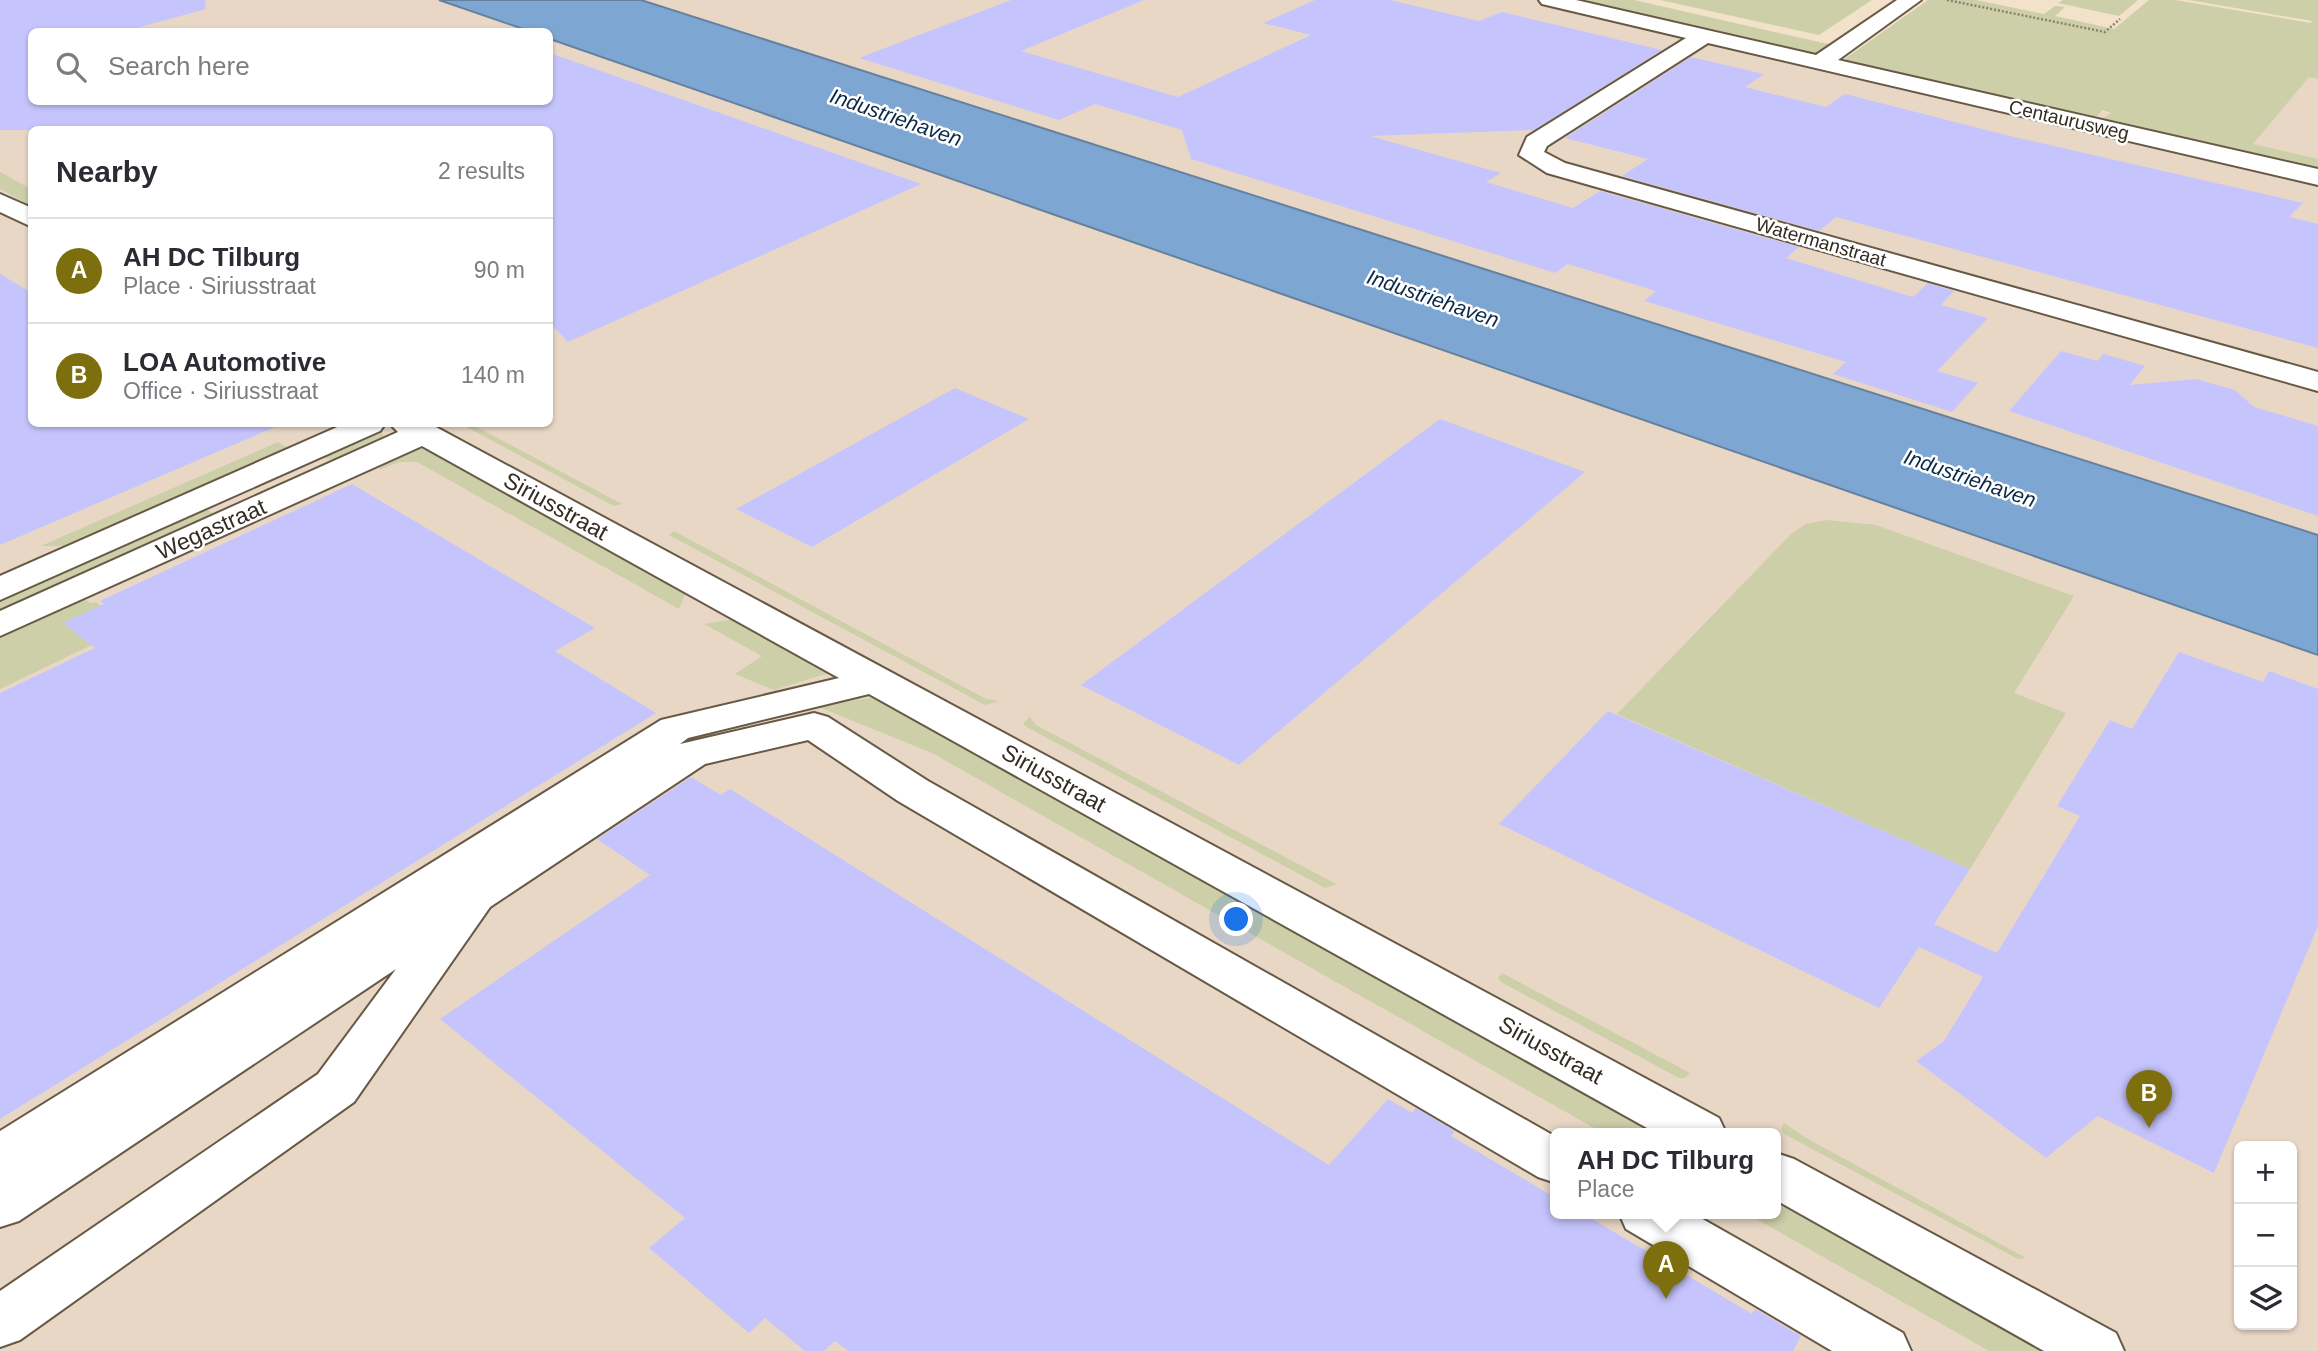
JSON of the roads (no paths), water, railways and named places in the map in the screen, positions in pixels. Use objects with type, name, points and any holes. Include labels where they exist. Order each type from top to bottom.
[{"type":"street","name":"Centaurusweg","points":[[1549,0],[2318,177]]},
{"type":"street","points":[[1819,63],[1911,0]]},
{"type":"street","name":"Watermanstraat","points":[[1704,36],[1536,142],[1531,155],[1569,172],[2318,382]]},
{"type":"street","points":[[0,202],[28,217]]},
{"type":"street","name":"Wegastraat","points":[[0,589],[362,427]]},
{"type":"street","name":"Wegastraat","points":[[0,625],[310,484],[414,428]]},
{"type":"street","name":"Siriusstraat","points":[[414,428],[1692,1128]]},
{"type":"street","points":[[275,466],[310,484]]},
{"type":"street","points":[[0,1157],[676,729],[875,681]]},
{"type":"street","points":[[0,1205],[692,754],[814,726],[913,791],[1550,1159]]},
{"type":"street","points":[[0,1322],[337,1088],[474,895]]},
{"type":"street","points":[[1781,1177],[2096,1351]]},
{"type":"street","points":[[1655,1219],[1883,1351]]},
{"type":"water","name":"Industriehaven","points":[[439,0],[641,0],[2318,535],[2318,655],[553,40],[553,28],[520,28]]},
{"type":"place","name":"LOA Automotive","points":[[2149,1128]]},
{"type":"place","name":"AH DC Tilburg","points":[[1666,1299]]}]
